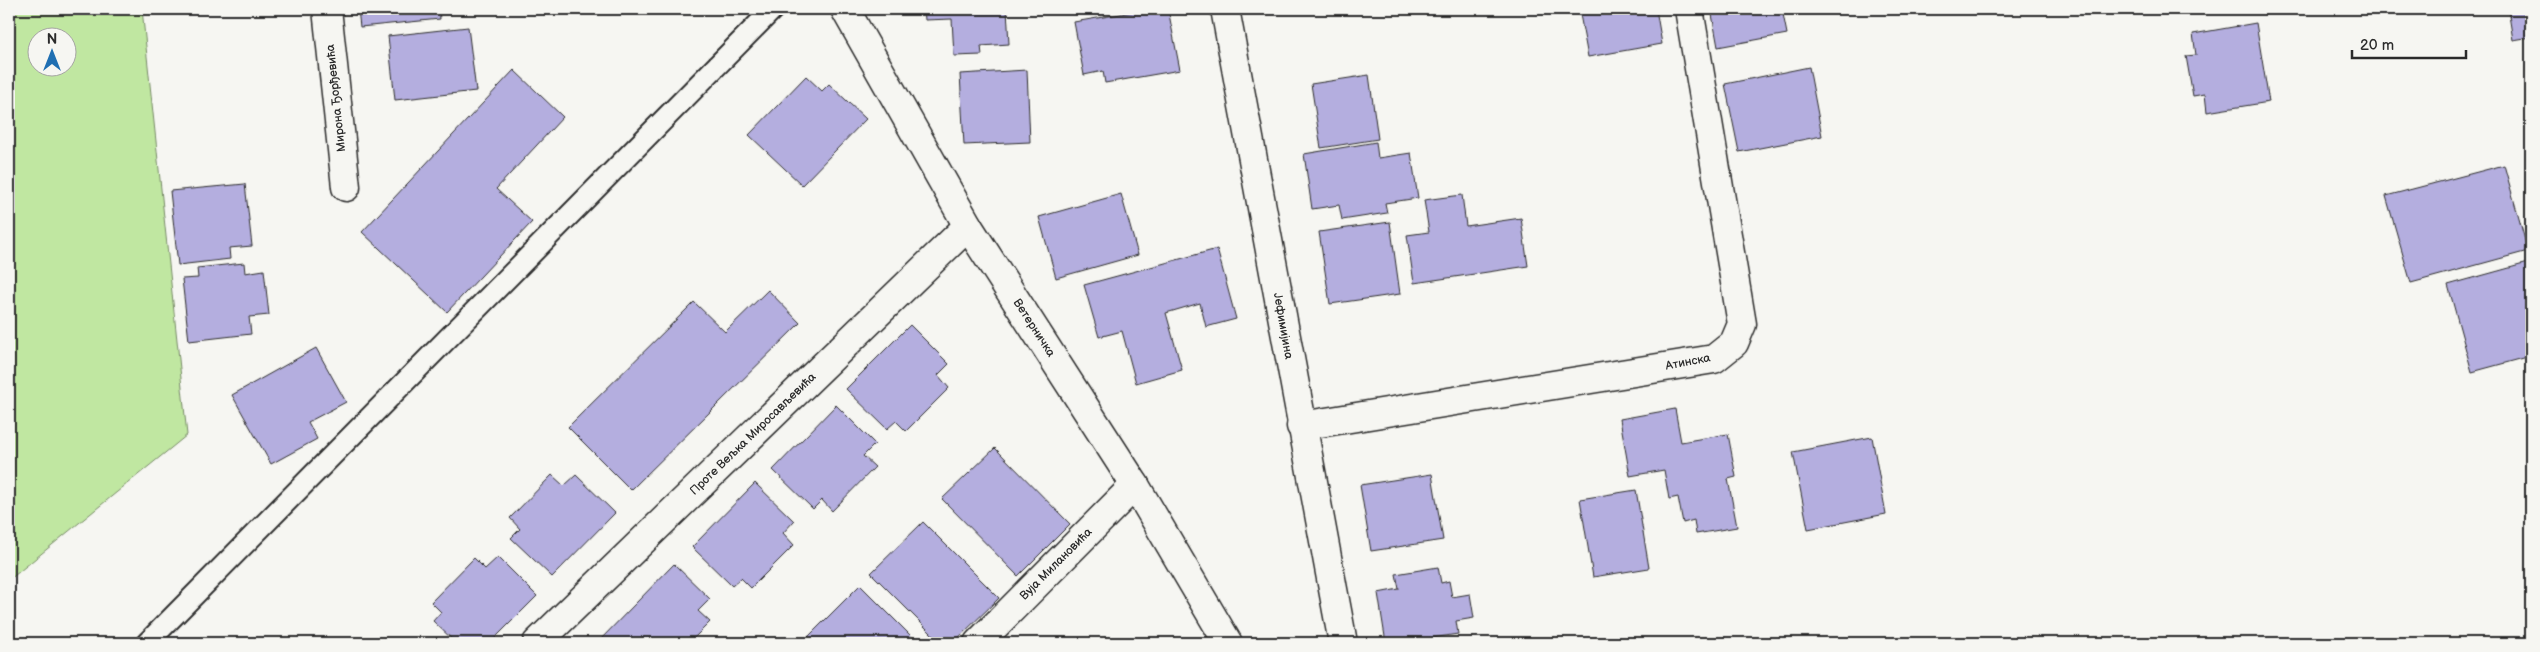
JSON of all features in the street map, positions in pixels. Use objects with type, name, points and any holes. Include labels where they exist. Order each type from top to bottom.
[{"type":"street","name":"Мирона Ђорђевића","points":[[327,9],[346,187]]},
{"type":"street","name":"Ветерничка","points":[[845,9],[968,226],[1135,485],[1228,643]]},
{"type":"street","name":"Јефимијина","points":[[1225,9],[1301,426],[1343,643]]},
{"type":"street","name":"Атинска","points":[[1301,426],[1714,359],[1734,343],[1742,324],[1689,9]]},
{"type":"street","name":"Проте Вељка Миросављевића","points":[[537,643],[968,226]]},
{"type":"street","name":"Вуја Милановића","points":[[978,643],[1135,485]]},
{"type":"lane","points":[[147,643],[773,9]]},
{"type":"green space","points":[[9,9],[142,9],[187,435],[9,580]]},
{"type":"building","points":[[358,9],[439,9],[440,19],[360,27]]},
{"type":"building","points":[[924,9],[1007,9],[1009,44],[981,46],[982,55],[954,56],[952,19],[925,20]]},
{"type":"building","points":[[1150,9],[1168,9],[1180,70],[1105,83],[1103,71],[1084,75],[1074,22]]},
{"type":"building","points":[[1579,9],[1656,9],[1662,44],[1588,57]]},
{"type":"building","points":[[1711,9],[1782,9],[1787,34],[1718,47]]},
{"type":"building","points":[[2508,9],[2531,9],[2531,37],[2513,40]]},
{"type":"building","points":[[2256,23],[2269,102],[2207,112],[2205,94],[2193,96],[2186,56],[2196,55],[2193,34]]},
{"type":"building","points":[[468,27],[476,91],[395,100],[388,36]]},
{"type":"building","points":[[1809,67],[1822,136],[1739,152],[1725,84]]},
{"type":"building","points":[[514,70],[563,117],[496,189],[532,222],[447,312],[362,232]]},
{"type":"building","points":[[1027,70],[1030,142],[964,145],[960,74]]},
{"type":"building","points":[[1369,75],[1378,139],[1321,148],[1311,84]]},
{"type":"building","points":[[806,76],[822,91],[829,84],[866,119],[802,185],[749,135]]},
{"type":"building","points":[[1376,142],[1378,158],[1411,153],[1418,198],[1385,203],[1387,213],[1342,220],[1339,205],[1312,209],[1304,154]]},
{"type":"building","points":[[2504,165],[2528,251],[2411,283],[2386,196]]},
{"type":"building","points":[[245,184],[252,246],[229,248],[230,259],[178,265],[170,191]]},
{"type":"building","points":[[1121,194],[1138,255],[1056,278],[1039,217]]},
{"type":"building","points":[[1462,195],[1466,226],[1521,218],[1528,266],[1414,283],[1407,235],[1429,232],[1424,200]]},
{"type":"building","points":[[1390,222],[1400,294],[1330,304],[1319,232]]},
{"type":"building","points":[[1217,249],[1236,319],[1206,327],[1200,303],[1166,313],[1182,370],[1136,383],[1122,331],[1099,337],[1084,285]]},
{"type":"building","points":[[2531,262],[2531,356],[2472,372],[2448,285]]},
{"type":"building","points":[[244,263],[245,273],[264,270],[269,315],[249,317],[251,334],[189,341],[182,279],[198,278],[197,268]]},
{"type":"building","points":[[768,290],[800,323],[631,490],[568,427],[694,302],[725,332]]},
{"type":"building","points":[[910,325],[949,364],[938,375],[949,388],[906,431],[896,421],[887,429],[846,389]]},
{"type":"building","points":[[316,348],[346,402],[308,422],[317,439],[271,464],[232,395]]},
{"type":"building","points":[[836,405],[875,444],[863,456],[875,467],[832,511],[822,500],[813,509],[773,470]]},
{"type":"building","points":[[1675,409],[1681,442],[1728,434],[1736,477],[1728,479],[1737,527],[1696,534],[1694,520],[1683,523],[1678,497],[1669,499],[1664,470],[1630,476],[1620,419]]},
{"type":"building","points":[[1872,437],[1886,514],[1808,529],[1793,452]]},
{"type":"building","points":[[995,448],[1070,524],[1018,576],[942,499]]},
{"type":"building","points":[[1432,474],[1443,540],[1371,551],[1360,485]]},
{"type":"building","points":[[552,475],[564,486],[576,475],[615,513],[552,577],[511,538],[520,529],[510,518]]},
{"type":"building","points":[[755,483],[794,521],[783,533],[794,545],[751,588],[741,578],[732,586],[692,547]]},
{"type":"building","points":[[1636,490],[1649,568],[1593,577],[1580,499]]},
{"type":"building","points":[[923,522],[999,598],[953,643],[941,643],[871,573]]},
{"type":"building","points":[[498,557],[537,596],[490,643],[456,643],[433,621],[441,612],[431,602],[474,558],[485,569]]},
{"type":"building","points":[[674,564],[710,599],[698,611],[710,622],[689,643],[597,643]]},
{"type":"building","points":[[1438,567],[1441,583],[1449,581],[1452,597],[1470,594],[1474,618],[1456,621],[1458,634],[1400,643],[1386,643],[1378,593],[1399,589],[1396,574]]},
{"type":"building","points":[[860,585],[918,643],[814,643],[808,637]]}]
